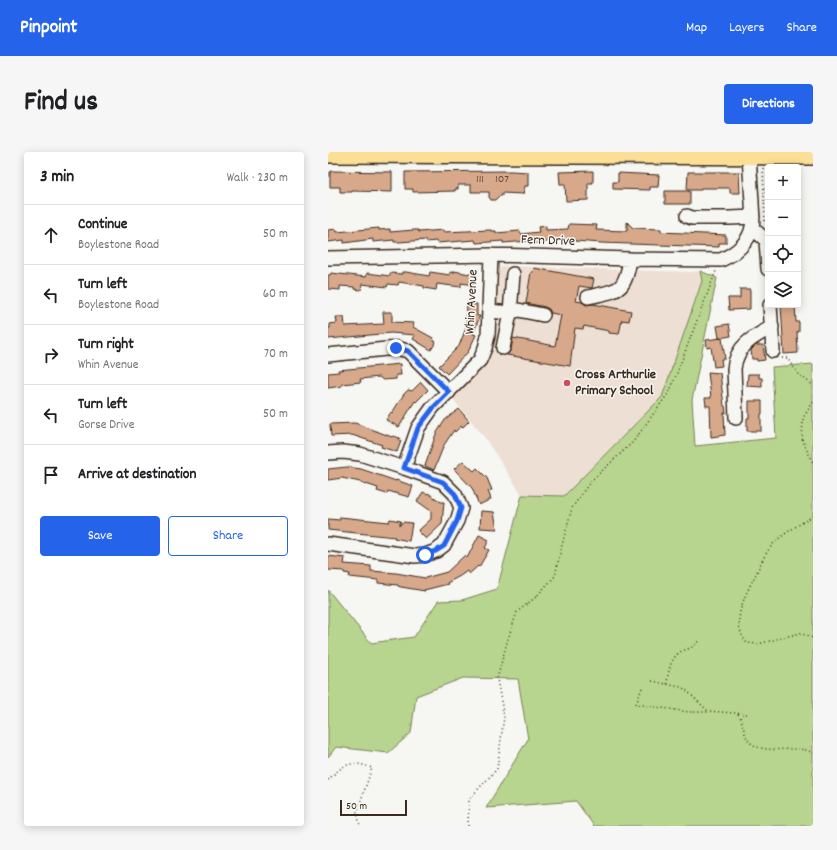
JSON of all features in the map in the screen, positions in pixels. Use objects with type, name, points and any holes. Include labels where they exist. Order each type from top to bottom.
[{"type":"main road","points":[[339,153],[632,153],[812,157]]},
{"type":"street","points":[[720,260],[731,255],[748,237],[752,223],[756,155]]},
{"type":"street","points":[[687,216],[692,218],[730,218],[752,223],[765,239]]},
{"type":"street","name":"Fern Drive","points":[[328,258],[491,255],[720,260]]},
{"type":"street","name":"Whin Avenue","points":[[404,468],[418,428],[434,407],[480,360],[485,348],[488,336],[491,255]]},
{"type":"street","points":[[588,297],[618,289],[627,276],[630,259]]},
{"type":"street","points":[[503,348],[510,313],[513,274]]},
{"type":"street","points":[[770,308],[773,351]]},
{"type":"street","points":[[489,311],[510,313],[518,310],[543,315]]},
{"type":"street","points":[[736,418],[734,362],[747,341],[772,327]]},
{"type":"street","points":[[328,355],[396,348],[408,351],[449,392]]},
{"type":"street","points":[[328,453],[343,452],[360,454],[443,482],[455,494],[461,508],[457,521],[444,546],[431,553],[415,556],[328,544]]},
{"type":"path","points":[[756,155],[766,236]]},
{"type":"path","points":[[468,826],[469,799],[497,769],[504,717],[497,679],[517,612],[536,597],[555,576],[572,508],[590,482],[633,442],[670,391],[720,260]]},
{"type":"path","points":[[773,351],[780,358],[787,358],[798,375],[813,385]]},
{"type":"path","points":[[813,402],[803,418],[802,439],[813,463]]},
{"type":"path","points":[[813,516],[783,535],[768,550],[743,599],[740,618],[742,635],[747,642],[758,644],[800,633],[813,638]]},
{"type":"path","points":[[667,684],[671,663],[681,652],[693,647],[700,639]]},
{"type":"path","points":[[652,681],[680,687],[711,712]]},
{"type":"path","points":[[642,688],[636,704],[689,712],[747,714]]},
{"type":"path","points":[[738,714],[742,720],[742,726],[748,739],[752,744],[766,748],[805,750],[813,753]]},
{"type":"path","points":[[328,780],[342,767],[360,764],[372,768],[357,812],[360,826]]},
{"type":"shaded area","name":"Cross Arthurlie Primary School","points":[[502,266],[691,272],[700,271],[702,281],[662,397],[564,496],[522,495],[485,438],[452,398],[480,370],[492,348],[497,272]]},
{"type":"green space","points":[[700,271],[717,278],[692,400],[695,446],[776,438],[772,367],[813,364],[813,826],[594,826],[576,801],[486,808],[528,739],[518,679],[463,678],[416,696],[411,733],[388,753],[336,747],[328,757],[328,590],[371,643],[414,637],[438,601],[462,600],[497,589],[522,495],[564,496],[662,397],[702,281]]},
{"type":"building","points":[[593,171],[593,183],[588,183],[588,200],[566,201],[565,184],[560,184],[559,172]]},
{"type":"building","points":[[330,172],[392,172],[392,192],[340,192],[340,187],[330,187]]},
{"type":"building","points":[[405,172],[528,172],[528,186],[525,186],[523,194],[502,193],[502,196],[499,196],[495,200],[491,200],[489,197],[489,192],[471,192],[471,185],[458,185],[458,189],[455,189],[455,191],[413,192],[413,189],[405,189]]},
{"type":"building","points":[[688,172],[739,172],[740,193],[730,193],[730,188],[701,188],[701,190],[687,190]]},
{"type":"building","points":[[618,173],[659,175],[658,187],[650,187],[650,190],[613,189],[613,182],[618,182]]},
{"type":"building","points":[[665,191],[690,191],[690,204],[665,204]]},
{"type":"building","points":[[627,222],[633,228],[661,229],[661,232],[726,235],[726,243],[719,243],[719,247],[601,243],[575,240],[547,240],[547,242],[529,244],[529,241],[476,243],[475,240],[437,243],[436,241],[426,242],[426,240],[394,242],[394,240],[373,242],[373,239],[344,243],[344,240],[328,242],[328,230],[336,229],[337,232],[379,228],[379,230],[390,229],[390,232],[414,230],[418,230],[419,232],[443,230],[443,232],[491,230],[496,231],[496,233],[520,231],[521,234],[539,232],[538,227],[546,226],[546,230],[568,229],[569,224],[597,225],[596,230],[627,231]]},
{"type":"building","points":[[534,268],[594,279],[592,288],[579,286],[576,301],[582,302],[586,305],[593,304],[631,311],[629,321],[622,320],[619,334],[609,333],[609,331],[584,326],[583,329],[575,328],[570,366],[507,355],[511,350],[513,338],[555,346],[561,315],[551,313],[549,309],[545,307],[526,303],[531,272],[533,272]]},
{"type":"building","points":[[454,271],[475,275],[474,285],[461,283],[461,287],[437,284],[436,290],[424,288],[424,286],[399,282],[398,285],[388,284],[387,287],[362,284],[361,290],[354,289],[354,287],[340,286],[340,290],[328,289],[328,275],[331,273],[366,277],[367,273],[390,276],[390,273],[402,274],[402,272],[406,272],[429,276],[430,272],[450,275],[450,272],[454,273]]},
{"type":"building","points":[[740,289],[750,289],[750,309],[729,310],[728,298],[740,298]]},
{"type":"building","points":[[467,303],[477,304],[477,316],[480,316],[473,334],[476,335],[468,352],[447,374],[439,366],[459,346],[466,328]]},
{"type":"building","points":[[781,308],[795,308],[796,322],[799,322],[799,332],[797,332],[798,353],[784,354]]},
{"type":"building","points":[[383,312],[392,312],[392,322],[414,323],[413,327],[433,338],[432,340],[436,342],[431,350],[413,339],[415,335],[391,333],[328,339],[328,328],[330,328],[330,324],[337,323],[336,317],[344,317],[345,326],[384,324]]},
{"type":"building","points":[[729,324],[731,336],[719,338],[717,326]]},
{"type":"building","points":[[722,338],[725,359],[721,359],[722,366],[714,367],[711,347],[707,348],[706,340]]},
{"type":"building","points":[[756,345],[763,345],[765,360],[757,361],[757,359],[752,359],[751,350]]},
{"type":"building","points":[[400,364],[401,375],[396,375],[396,379],[383,380],[379,377],[360,379],[361,382],[342,384],[342,386],[328,388],[328,373],[339,372],[338,370]]},
{"type":"building","points":[[708,372],[720,373],[726,413],[724,413],[725,435],[711,437],[710,406],[706,406],[705,398],[711,398]]},
{"type":"building","points":[[748,374],[759,374],[759,378],[762,378],[762,387],[747,386]]},
{"type":"building","points":[[421,382],[428,390],[416,402],[415,401],[399,427],[386,420],[404,394],[408,390],[412,391]]},
{"type":"building","points":[[749,401],[762,401],[761,431],[747,431]]},
{"type":"building","points":[[459,409],[469,421],[462,428],[461,426],[455,432],[454,430],[444,445],[434,470],[425,466],[436,434],[445,420]]},
{"type":"building","points":[[355,423],[392,437],[400,438],[399,440],[401,441],[397,452],[381,447],[382,445],[352,435],[331,436],[330,424]]},
{"type":"building","points":[[463,461],[474,471],[477,468],[487,478],[492,490],[488,491],[491,499],[479,505],[472,488],[454,469]]},
{"type":"building","points":[[347,467],[361,469],[413,486],[409,497],[388,491],[387,494],[377,491],[378,488],[342,478],[328,480],[328,469]]},
{"type":"building","points":[[423,492],[428,493],[441,502],[444,502],[442,524],[426,539],[418,531],[431,519],[431,511],[417,501]]},
{"type":"building","points":[[481,511],[494,512],[497,529],[480,528]]},
{"type":"building","points":[[340,517],[389,522],[390,519],[401,521],[399,526],[403,522],[412,523],[409,541],[394,538],[395,537],[328,530],[328,519],[340,520]]},
{"type":"building","points":[[479,535],[489,540],[485,548],[489,550],[479,567],[478,566],[469,574],[467,571],[447,583],[448,584],[424,590],[425,591],[401,587],[398,585],[378,583],[378,580],[349,577],[350,574],[344,573],[344,571],[328,570],[328,556],[345,558],[344,564],[371,566],[371,571],[396,573],[425,578],[447,572],[465,555],[467,558]]},
{"type":"place","name":"Cross Arthurlie Primary School","points":[[567,383]]},
{"type":"route","points":[[396,348],[408,351],[416,357],[449,392],[434,407],[418,428],[404,468],[443,482],[455,494],[461,508],[451,535],[444,546],[425,555]]}]
